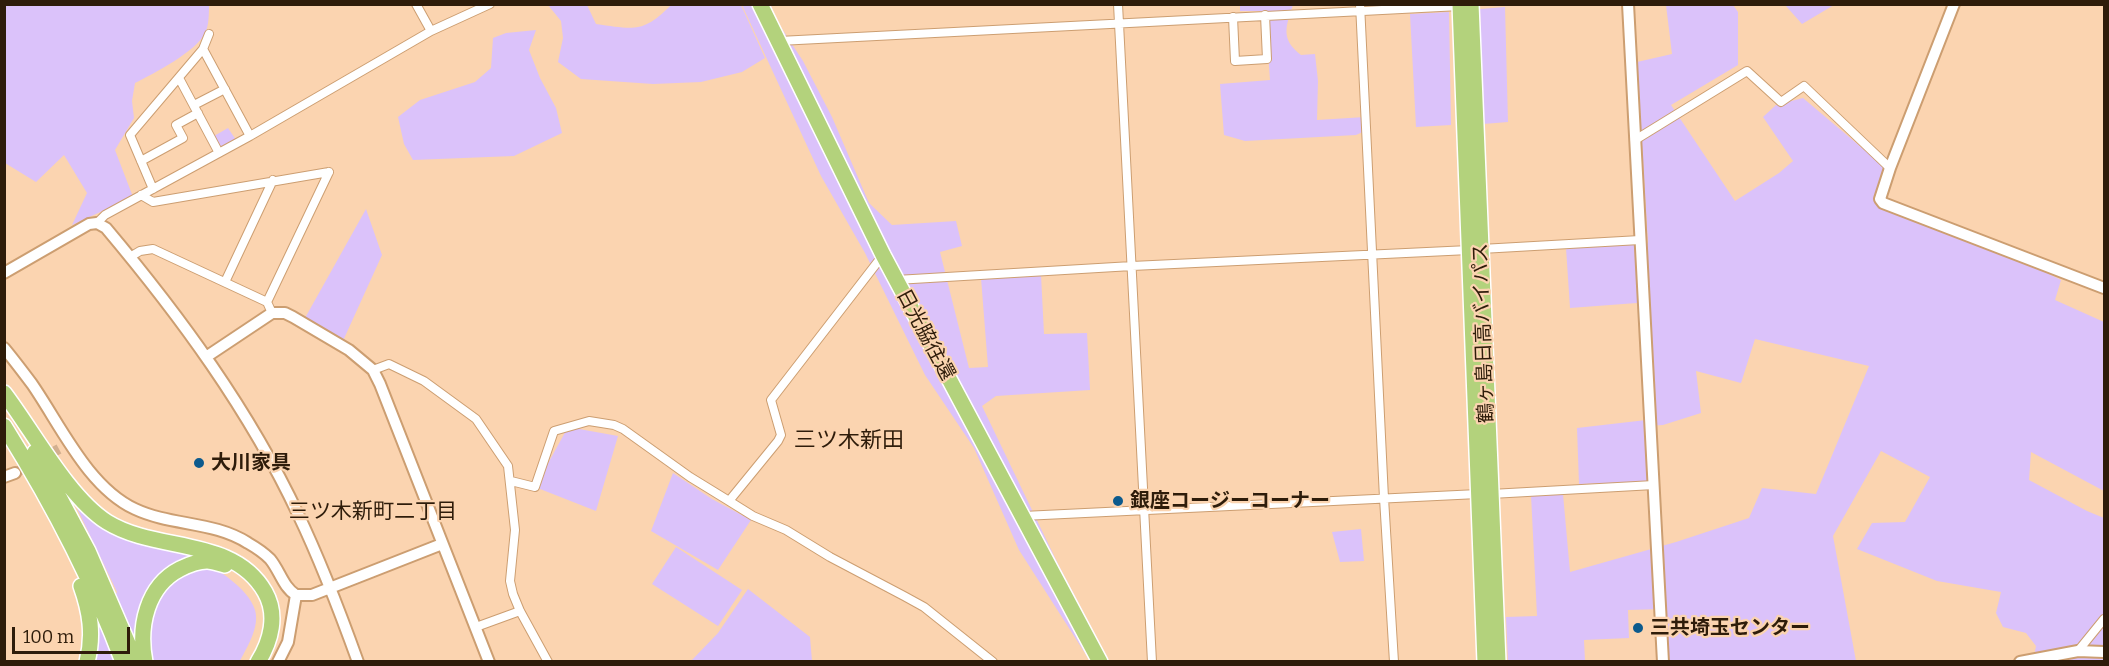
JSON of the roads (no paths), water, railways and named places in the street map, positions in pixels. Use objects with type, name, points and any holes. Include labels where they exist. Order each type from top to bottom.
[{"type":"highway","name":"日光脇往還","points":[[760,4],[883,255],[1100,662]]},
{"type":"highway","name":"鶴ヶ島日高バイパス","points":[[1466,5],[1484,494],[1485,662]]},
{"type":"highway","points":[[4,393],[67,482],[80,498],[107,521],[141,536],[222,555],[241,564],[259,581],[270,601],[272,626],[265,650],[258,662]]},
{"type":"highway","points":[[4,404],[49,476],[88,551],[136,662]]},
{"type":"highway","points":[[4,426],[56,515],[87,576],[123,662]]},
{"type":"highway","name":"鶴ヶ島日高バイパス","points":[[1484,494],[1497,662]]},
{"type":"highway","points":[[56,515],[90,611],[91,647],[87,662]]},
{"type":"highway","points":[[145,662],[144,627],[148,605],[156,588],[172,573],[188,565],[206,561],[226,565],[240,574],[253,587],[263,607],[265,628],[256,654],[249,662]]},
{"type":"street","points":[[417,4],[431,31]]},
{"type":"street","points":[[97,223],[105,215],[250,136],[431,31],[490,4]]},
{"type":"street","points":[[1118,4],[1152,662]]},
{"type":"street","points":[[777,41],[1233,17],[1360,7],[1480,4]]},
{"type":"street","points":[[1628,4],[1663,662]]},
{"type":"street","points":[[1954,4],[1880,199],[1883,203],[2104,288]]},
{"type":"street","points":[[1360,7],[1394,662]]},
{"type":"street","points":[[1233,17],[1235,61],[1266,59],[1264,15]]},
{"type":"street","points":[[153,189],[130,135],[203,49],[209,34]]},
{"type":"street","points":[[203,49],[250,136]]},
{"type":"street","points":[[1635,140],[1747,71],[1781,102],[1804,86],[1890,168]]},
{"type":"street","points":[[179,78],[219,153]]},
{"type":"street","points":[[141,161],[183,138],[176,125],[225,89]]},
{"type":"street","points":[[141,195],[153,202],[330,172],[267,302]]},
{"type":"street","points":[[225,282],[273,180]]},
{"type":"street","points":[[4,273],[89,224],[97,223],[106,228],[206,357],[256,436],[297,513],[331,588],[358,662]]},
{"type":"street","points":[[896,280],[1640,240]]},
{"type":"street","points":[[130,257],[140,251],[153,249],[267,302],[272,313]]},
{"type":"street","points":[[729,501],[781,435],[771,400],[883,255]]},
{"type":"street","points":[[206,357],[272,313],[285,313],[349,350],[373,370],[489,662]]},
{"type":"street","points":[[4,348],[31,383],[70,443],[110,494],[149,514],[237,536],[269,558],[289,591],[296,595],[312,595],[442,544]]},
{"type":"street","points":[[373,370],[389,364],[408,372],[441,392],[476,419],[508,466],[515,530],[510,580],[520,611],[548,662]]},
{"type":"street","points":[[511,481],[535,487],[554,431],[589,421],[602,422],[623,429],[690,477],[753,516],[786,530],[830,557],[924,607],[993,662]]},
{"type":"street","points":[[59,449],[70,443]]},
{"type":"street","points":[[1023,516],[1654,485]]},
{"type":"street","points":[[278,662],[288,642],[296,595]]},
{"type":"street","points":[[476,627],[520,611]]},
{"type":"street","points":[[2078,651],[2104,619]]},
{"type":"street","points":[[2020,662],[2078,651],[2104,652]]},
{"type":"tunnel","points":[[15,473],[59,449]]},
{"type":"place","name":"大川家具","points":[[199,463]]},
{"type":"place","name":"銀座コージーコーナー","points":[[1118,501]]},
{"type":"place","name":"三共埼玉センター","points":[[1638,628]]},
{"type":"district","name":"三ツ木新田","points":[[849,441]]},
{"type":"district","name":"三ツ木新町二丁目","points":[[373,512]]}]
